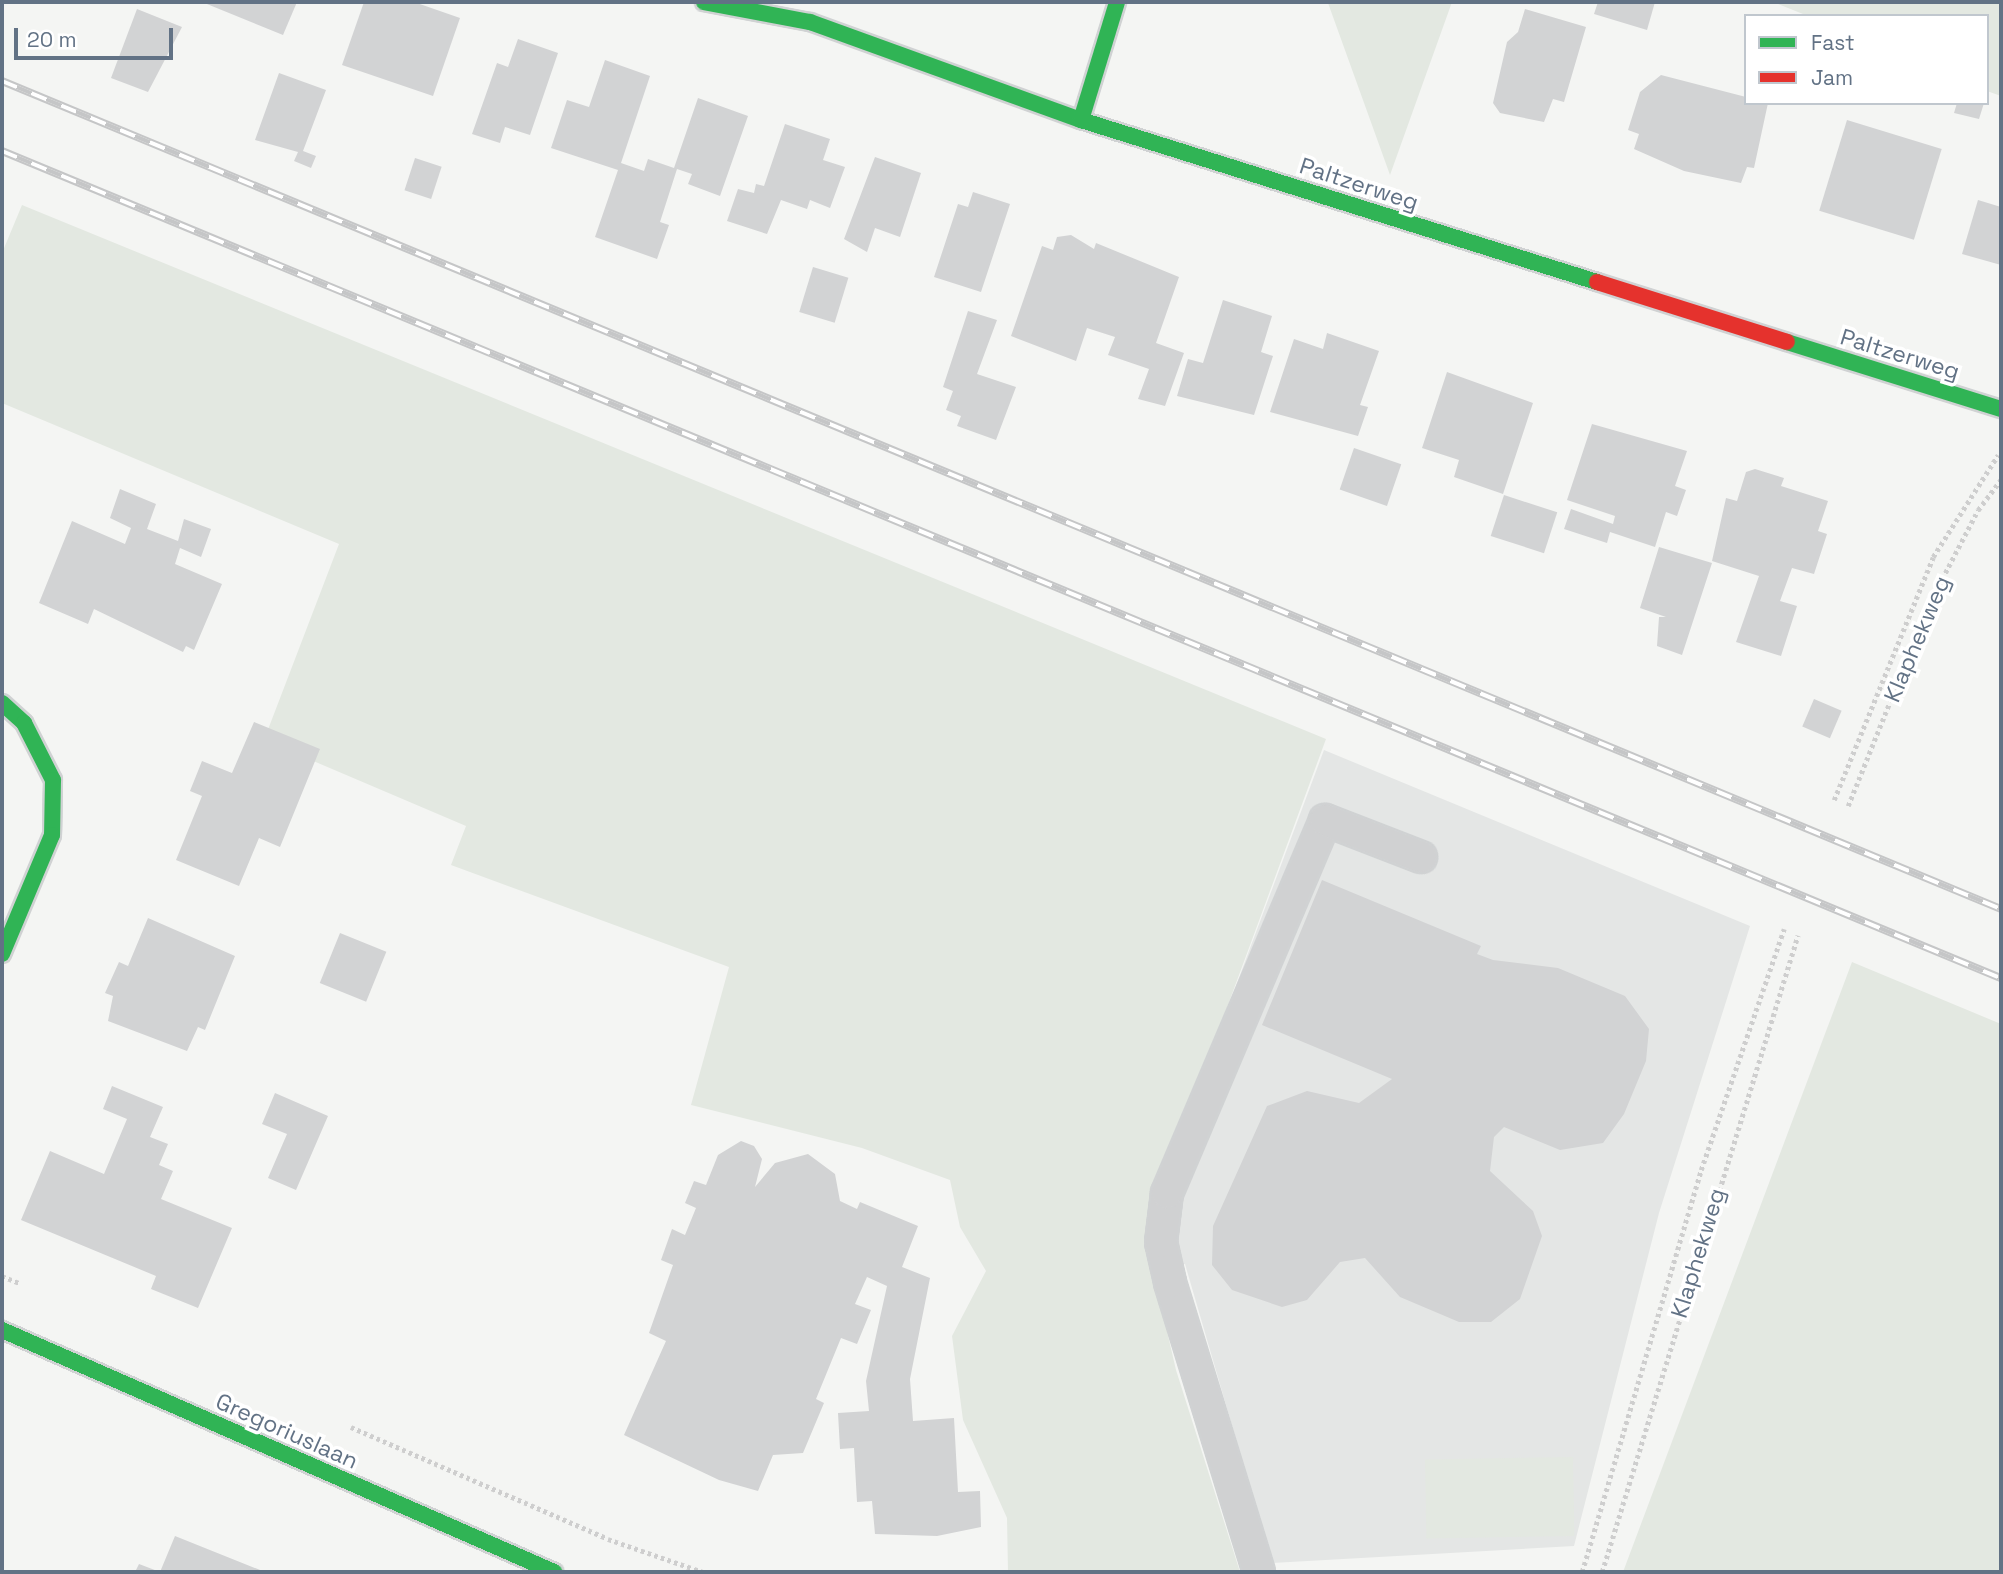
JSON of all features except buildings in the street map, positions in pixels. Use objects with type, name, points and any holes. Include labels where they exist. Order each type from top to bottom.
[{"type":"street","name":"Paltzerweg","points":[[704,2],[810,22],[1081,120],[2001,409]]},
{"type":"street","points":[[1081,120],[1116,2]]},
{"type":"street","points":[[2,703],[24,723],[53,780],[52,835],[2,954]]},
{"type":"street","name":"Gregoriuslaan","points":[[2,1330],[554,1572]]},
{"type":"lane","points":[[1259,1572],[1170,1282],[1161,1242],[1167,1193],[1325,820],[1421,857]]},
{"type":"path","points":[[1834,800],[1933,557],[2001,451]]},
{"type":"path","name":"Klaphekweg","points":[[1847,806],[1929,604],[1978,510],[2001,480]]},
{"type":"path","points":[[1582,1572],[1702,1170],[1784,929]]},
{"type":"path","name":"Klaphekweg","points":[[1602,1572],[1798,935]]},
{"type":"path","points":[[2,1276],[27,1287]]},
{"type":"path","points":[[343,1424],[608,1539],[703,1572]]},
{"type":"path","points":[[1351,1572],[1527,1572]]},
{"type":"shaded area","points":[[1452,2],[1390,175],[1328,3]]},
{"type":"shaded area","points":[[1773,2],[2001,2],[2001,96],[1989,92],[1989,14],[1803,14]]},
{"type":"shaded area","points":[[22,205],[1326,739],[1152,1211],[1153,1271],[1176,1370],[1240,1572],[1008,1572],[1007,1518],[963,1420],[952,1336],[986,1271],[960,1227],[950,1180],[862,1148],[691,1105],[729,967],[451,865],[466,826],[264,740],[339,544],[2,403],[2,253]]},
{"type":"shaded area","points":[[1324,750],[1750,926],[1659,1213],[1574,1546],[1272,1563],[1185,1264],[1153,1271],[1152,1211]]},
{"type":"shaded area","points":[[1852,962],[2001,1024],[2001,1572],[1623,1572]]},
{"type":"shaded area","points":[[1573,1457],[1574,1536],[1426,1539],[1425,1460]]},
{"type":"railway","points":[[2,81],[2001,909]]},
{"type":"railway","points":[[2,151],[2001,978]]},
{"type":"traffic: fast","points":[[704,2],[810,22],[1081,120],[1597,282]]},
{"type":"traffic: fast","points":[[1081,120],[1117,2]]},
{"type":"traffic: fast","points":[[1787,342],[2001,409]]},
{"type":"traffic: fast","points":[[2,703],[24,723],[53,780],[52,835],[2,954]]},
{"type":"traffic: fast","points":[[2,1330],[554,1572]]},
{"type":"traffic: jam","points":[[1597,282],[1787,342]]}]
